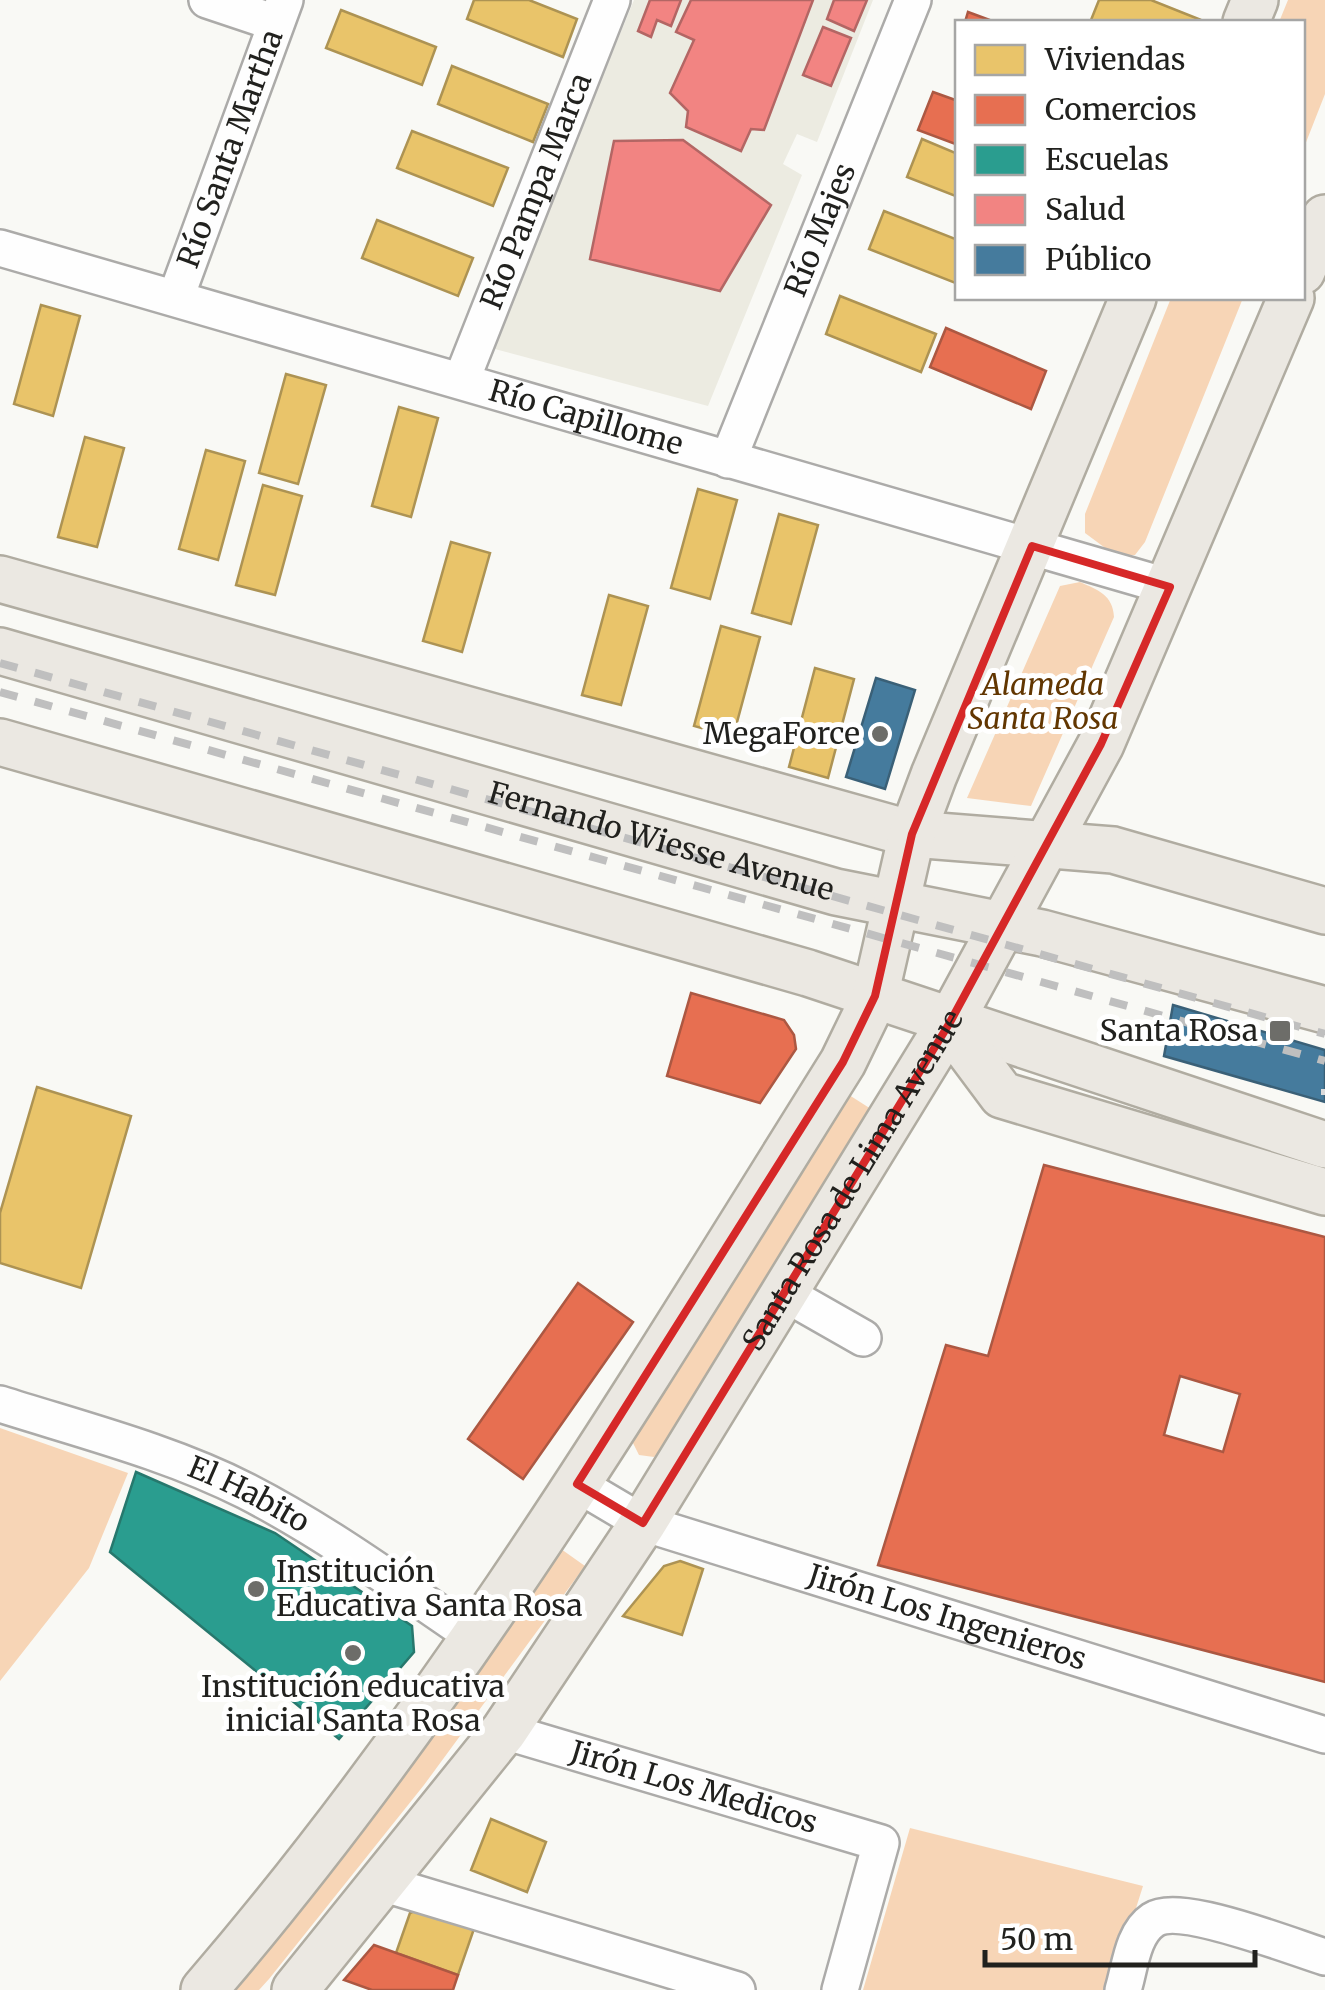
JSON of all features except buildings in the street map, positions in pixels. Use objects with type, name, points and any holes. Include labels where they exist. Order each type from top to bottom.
[{"type":"main road","points":[[1305,264],[1325,218]]},
{"type":"main road","points":[[204,1990],[355,1802],[578,1484],[843,1062],[875,996],[912,834],[1132,300]]},
{"type":"main road","name":"Santa Rosa de Lima Avenue","points":[[295,1990],[385,1884],[504,1731],[642,1523],[950,1024],[1101,744],[1291,300]]},
{"type":"main road","points":[[0,579],[912,834],[1114,850],[1325,911]]},
{"type":"main road","name":"Fernando Wiesse Avenue","points":[[0,651],[894,906],[1003,924],[1325,1010]]},
{"type":"main road","points":[[0,742],[779,964],[950,1024],[1325,1145]]},
{"type":"main road","points":[[950,1024],[1002,1096],[1325,1192]]},
{"type":"main road","points":[[843,1062],[909,1088]]},
{"type":"main road","points":[[750,1210],[812,1247]]},
{"type":"street","points":[[206,0],[280,11]]},
{"type":"street","name":"Río Pampa Marca","points":[[462,380],[612,0]]},
{"type":"street","name":"Río Majes","points":[[728,460],[913,0]]},
{"type":"street","name":"Río Santa Martha","points":[[176,297],[280,11]]},
{"type":"street","name":"Río Capillome","points":[[0,248],[1170,587]]},
{"type":"street","points":[[784,1293],[862,1338]]},
{"type":"street","name":"El Habito","points":[[0,1404],[122,1442],[243,1490],[326,1536],[473,1636]]},
{"type":"street","name":"Jirón Los Ingenieros","points":[[578,1484],[642,1523],[1325,1735]]},
{"type":"street","name":"Jirón Los Medicos","points":[[504,1731],[881,1843],[840,1990]]},
{"type":"street","points":[[385,1884],[737,1990]]},
{"type":"street","points":[[1124,1990],[1137,1939],[1154,1919],[1181,1914],[1325,1957]]},
{"type":"highlighted area","points":[[1032,546],[1170,587],[1101,744],[949,1024],[643,1523],[577,1484],[843,1062],[875,996],[912,834]]},
{"type":"shaded area","points":[[634,0],[873,0],[817,142],[797,134],[783,164],[802,175],[708,406],[491,348]]},
{"type":"green space","points":[[1288,0],[1325,0],[1325,94],[1305,145],[1305,20],[1280,20]]},
{"type":"green space","points":[[1170,300],[1242,300],[1145,542],[1135,555],[1116,556],[1085,533],[1085,514]]},
{"type":"green space","name":"Alameda Santa Rosa","points":[[1080,582],[1108,598],[1114,617],[1031,806],[967,798],[1060,586]]},
{"type":"green space","points":[[846,1093],[871,1109],[663,1449],[654,1457],[639,1455],[632,1441]]},
{"type":"green space","points":[[0,1428],[128,1473],[89,1568],[0,1681]]},
{"type":"green space","points":[[561,1549],[585,1566],[424,1785],[259,1990],[234,1990],[356,1840],[477,1675]]},
{"type":"green space","points":[[910,1828],[1143,1886],[1110,1990],[863,1990]]},
{"type":"railway","points":[[0,663],[1325,1034]]},
{"type":"railway","points":[[0,692],[1325,1061]]},
{"type":"place","name":"MegaForce","points":[[880,734]]},
{"type":"place","name":"Santa Rosa","points":[[1280,1031]]},
{"type":"place","name":"Institución Educativa Santa Rosa","points":[[256,1589]]},
{"type":"place","name":"Institución educativa inicial Santa Rosa","points":[[353,1653]]}]
